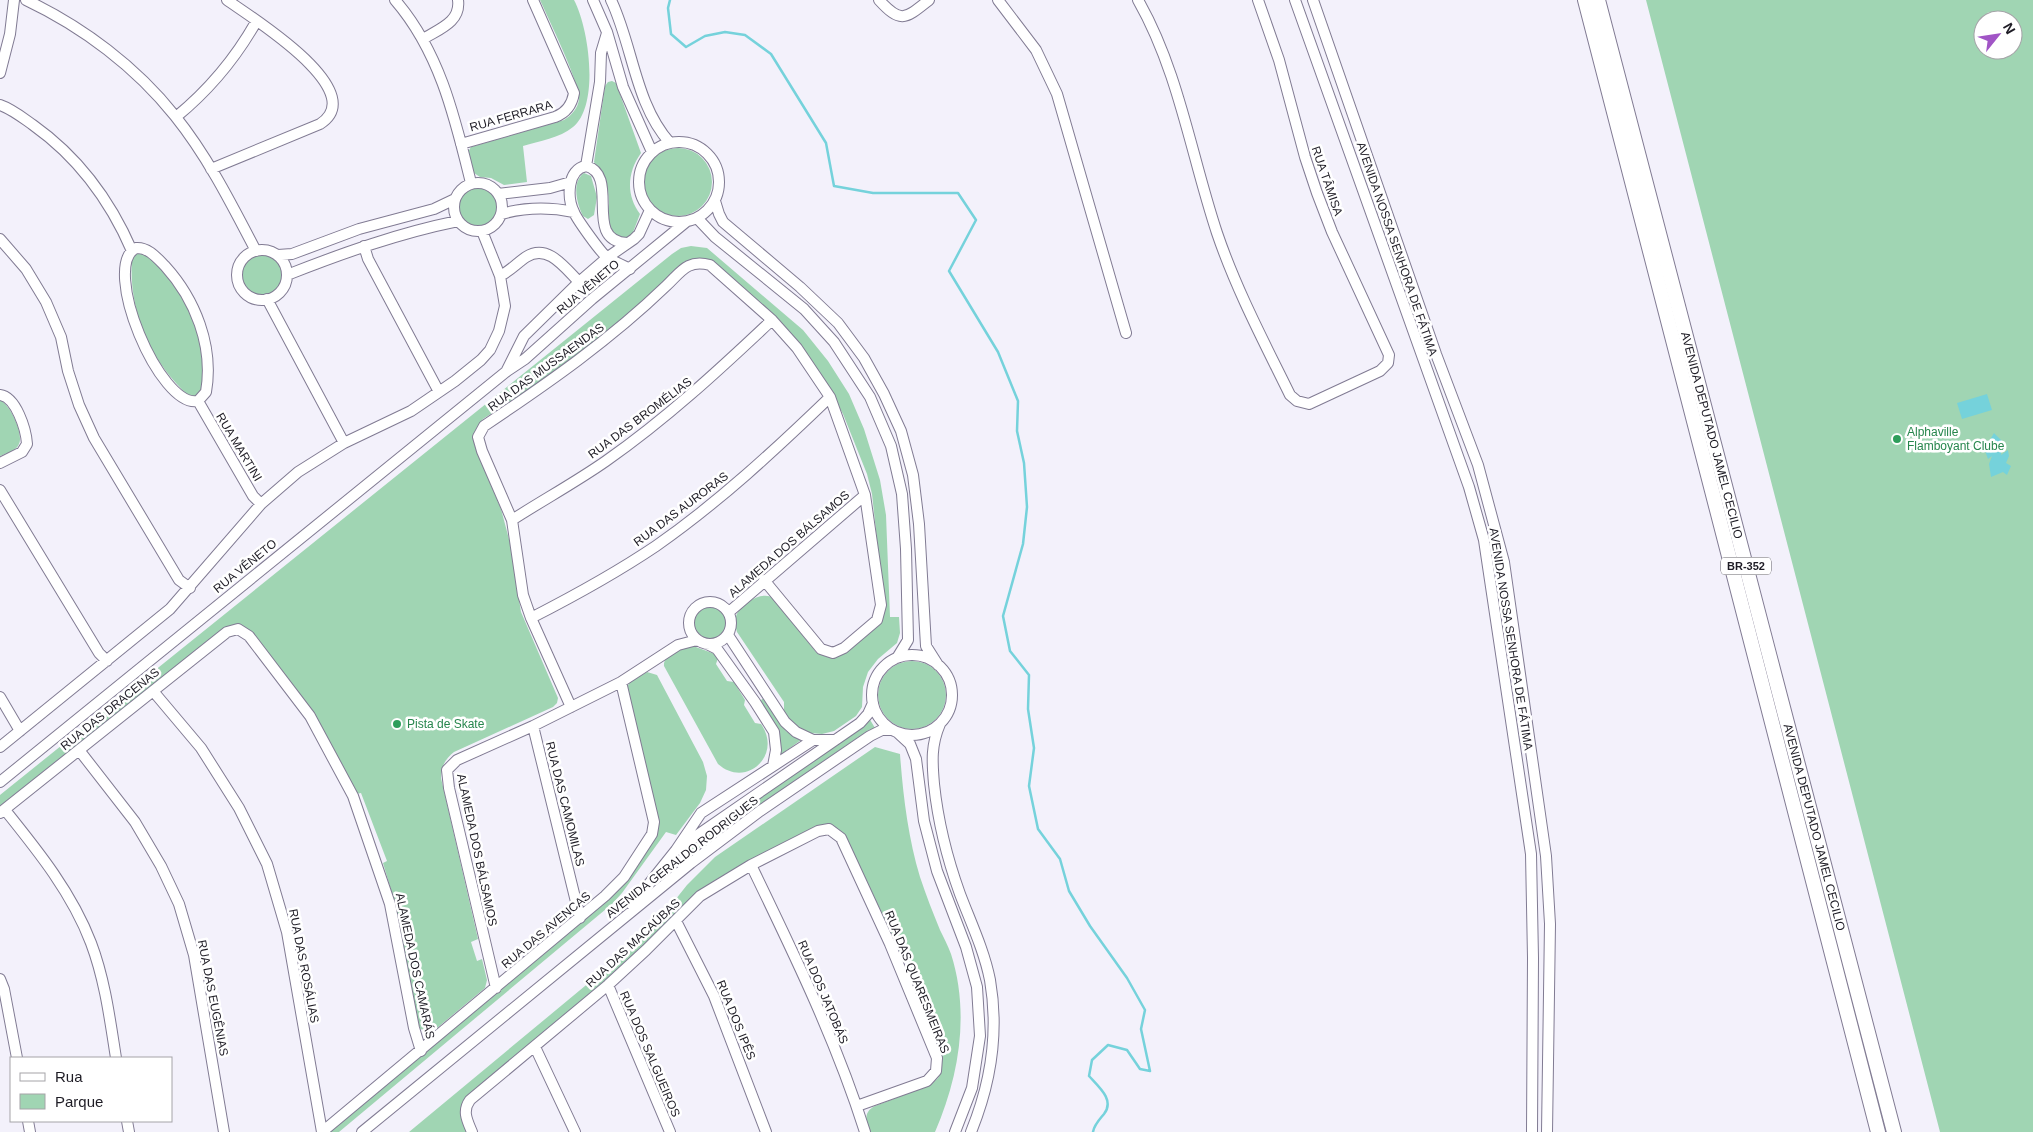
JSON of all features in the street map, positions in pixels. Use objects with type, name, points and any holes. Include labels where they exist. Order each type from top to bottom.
[{"type":"highway","name":"AVENIDA DEPUTADO JAMEL CECILIO","points":[[1585,0],[1878,1132]]},
{"type":"highway","name":"AVENIDA DEPUTADO JAMEL CECILIO","points":[[1598,0],[1894,1132]]},
{"type":"street","points":[[0,73],[10,34],[14,0]]},
{"type":"street","points":[[26,0],[68,23],[100,45],[133,72],[176,118],[211,169],[256,251]]},
{"type":"street","points":[[211,169],[320,124],[331,111],[331,95],[310,63],[295,48],[227,0]]},
{"type":"street","points":[[395,0],[424,39],[441,79],[471,183]]},
{"type":"street","points":[[424,39],[451,22],[457,14],[458,0]]},
{"type":"street","name":"RUA FERRARA","points":[[461,144],[555,117],[564,112],[571,104],[574,93],[533,0]]},
{"type":"street","points":[[593,0],[607,32],[624,87],[652,152]]},
{"type":"street","points":[[612,0],[638,81],[662,134],[670,143]]},
{"type":"street","points":[[879,0],[892,14],[903,16],[912,14],[929,0]]},
{"type":"street","points":[[998,0],[1029,38],[1058,94],[1126,333]]},
{"type":"street","name":"RUA TÂMISA","points":[[1138,0],[1152,26],[1167,63],[1210,212],[1240,293],[1290,395],[1301,403],[1313,403],[1380,371],[1388,363],[1388,349],[1332,232],[1317,193],[1305,157],[1280,60],[1258,0]]},
{"type":"street","name":"AVENIDA NOSSA SENHORA DE FÁTIMA","points":[[1295,0],[1469,487],[1484,540],[1531,854],[1532,1132]]},
{"type":"street","name":"AVENIDA NOSSA SENHORA DE FÁTIMA","points":[[1313,0],[1432,345],[1478,465],[1504,562],[1546,856],[1550,924],[1547,1132]]},
{"type":"street","points":[[176,118],[219,76],[239,50],[256,22]]},
{"type":"street","points":[[586,166],[600,82],[601,53],[607,32]]},
{"type":"street","points":[[0,105],[41,131],[82,169],[112,211],[132,250]]},
{"type":"street","points":[[670,143],[693,145],[703,150],[711,158],[719,179],[715,201],[707,211],[697,218],[686,222],[666,221],[650,210],[640,193],[639,174],[644,162],[652,152],[670,143]]},
{"type":"street","points":[[627,243],[615,241],[602,219],[603,196],[600,182],[594,170],[586,166],[578,169],[571,182],[570,196],[574,212],[598,247],[608,257],[630,269]]},
{"type":"street","points":[[498,194],[550,188],[571,182]]},
{"type":"street","points":[[278,256],[292,254],[384,222],[434,209],[455,199],[464,186],[471,183],[486,184],[498,194],[501,200],[501,214],[494,225],[482,231],[469,229],[458,221],[454,214],[455,199]]},
{"type":"street","points":[[715,201],[718,214],[723,222],[800,287],[838,323],[864,358],[884,394],[901,431],[913,475],[919,524],[926,646],[947,675],[952,687],[948,714],[931,731],[920,735],[908,736],[894,731]]},
{"type":"street","points":[[501,214],[520,209],[541,208],[574,212]]},
{"type":"street","name":"RUA VÊNETO","points":[[506,371],[524,336],[579,282],[639,234],[650,210]]},
{"type":"street","points":[[697,218],[710,232],[804,309],[834,342],[870,397],[891,446],[902,494],[906,550],[908,640],[897,658],[886,665],[877,676],[872,689],[873,703],[876,714],[883,723],[910,744],[916,759],[924,821],[937,871],[966,947],[976,987],[980,1036],[972,1088],[955,1132]]},
{"type":"street","points":[[287,275],[364,246],[458,221]]},
{"type":"street","name":"RUA VÊNETO","points":[[0,782],[506,371],[525,359],[592,299],[686,222]]},
{"type":"street","points":[[0,747],[170,609],[261,504],[298,472],[344,443],[411,411],[471,369],[490,350],[499,331],[505,306],[500,276],[482,231]]},
{"type":"street","points":[[0,239],[26,269],[54,319],[61,337],[68,371],[79,405],[103,455],[179,580],[190,588]]},
{"type":"street","points":[[364,246],[368,259],[439,392]]},
{"type":"street","points":[[144,248],[162,262],[180,285],[195,311],[206,349],[208,375],[206,392],[198,401],[187,400],[174,389],[157,368],[141,339],[133,320],[126,285],[126,259],[132,250],[144,248]]},
{"type":"street","points":[[256,251],[271,251],[278,256],[284,262],[287,275],[283,288],[274,297],[267,299],[254,298],[247,294],[239,282],[239,266],[243,259],[256,251]]},
{"type":"street","points":[[500,276],[526,257],[540,253],[554,257],[579,282]]},
{"type":"street","name":"RUA DAS MUSSAENDAS","points":[[512,520],[482,451],[478,437],[484,426],[580,360],[634,317],[687,266],[699,262],[710,265],[772,320]]},
{"type":"street","points":[[267,299],[344,443]]},
{"type":"street","points":[[764,580],[821,649],[834,653],[844,648],[878,620],[881,604],[865,495],[830,397],[797,348],[772,320]]},
{"type":"street","name":"RUA DAS BROMÉLIAS","points":[[512,520],[605,462],[655,425],[703,385],[772,320]]},
{"type":"street","points":[[524,336],[538,347]]},
{"type":"street","points":[[0,394],[8,397],[15,404],[27,440],[26,447],[22,452],[0,463]]},
{"type":"street","name":"RUA DAS AURORAS","points":[[531,618],[595,585],[657,546],[767,458],[830,397]]},
{"type":"street","name":"RUA MARTINI","points":[[198,401],[253,496],[261,504]]},
{"type":"street","points":[[0,490],[99,653],[107,661]]},
{"type":"street","name":"ALAMEDA DOS BÁLSAMOS","points":[[729,612],[865,495]]},
{"type":"street","points":[[512,520],[523,595],[531,618],[571,707]]},
{"type":"street","name":"ALAMEDA DOS BÁLSAMOS","points":[[678,645],[689,626],[689,620],[694,609],[705,603],[718,603],[729,612],[732,624],[728,635]]},
{"type":"street","points":[[689,626],[697,640],[717,649],[774,732],[776,750],[773,766]]},
{"type":"street","name":"RUA DAS DRACENAS","points":[[2,811],[227,632],[238,629]]},
{"type":"street","name":"ALAMEDA DOS CAMARÁS","points":[[238,629],[249,636],[310,716],[353,796],[390,904],[420,1051]]},
{"type":"street","points":[[709,645],[720,643],[728,635],[785,722],[796,732],[813,740],[835,740]]},
{"type":"street","name":"ALAMEDA DOS BÁLSAMOS","points":[[496,988],[449,788],[447,770],[457,760],[533,726],[621,682],[678,645],[697,640]]},
{"type":"street","points":[[897,658],[919,656],[929,659],[938,665]]},
{"type":"street","points":[[737,676],[745,673],[750,668]]},
{"type":"street","name":"RUA DAS AVENCAS","points":[[322,1132],[580,918],[624,877],[652,834],[654,822],[621,682]]},
{"type":"street","name":"RUA DAS ROSÁLIAS","points":[[153,691],[201,748],[239,808],[267,864],[287,932],[322,1132]]},
{"type":"street","points":[[755,702],[760,695],[767,693]]},
{"type":"street","points":[[0,697],[20,731]]},
{"type":"street","name":"AVENIDA GERALDO RODRIGUES","points":[[676,850],[860,723],[868,714],[873,703]]},
{"type":"street","points":[[940,724],[934,738],[932,759],[936,804],[946,853],[983,955],[990,980],[994,1022],[992,1063],[980,1111],[971,1132]]},
{"type":"street","name":"RUA DAS CAMOMILAS","points":[[533,726],[580,918]]},
{"type":"street","name":"AVENIDA GERALDO RODRIGUES","points":[[594,942],[760,811],[854,746],[882,730],[894,731]]},
{"type":"street","name":"AVENIDA GERALDO RODRIGUES","points":[[594,942],[636,901],[676,850],[701,814],[813,740]]},
{"type":"street","name":"RUA DAS EUGÊNIAS","points":[[79,750],[135,822],[161,866],[179,904],[194,955],[224,1132]]},
{"type":"street","points":[[2,811],[45,859],[73,904],[91,943],[106,994],[116,1057]]},
{"type":"street","name":"RUA DAS MACAÚBAS","points":[[472,1132],[465,1115],[466,1106],[470,1100],[608,985],[700,896],[752,865],[818,831],[829,829]]},
{"type":"street","name":"RUA DAS QUARESMEIRAS","points":[[829,829],[841,838],[890,944],[936,1058],[936,1071],[927,1081],[857,1106]]},
{"type":"street","points":[[676,850],[679,860],[692,863]]},
{"type":"street","name":"RUA DOS JATOBÁS","points":[[752,865],[798,962],[857,1106],[865,1132]]},
{"type":"street","name":"RUA DOS IPÊS","points":[[676,921],[714,996],[766,1132]]},
{"type":"street","points":[[362,1132],[594,942]]},
{"type":"street","points":[[0,979],[4,989],[17,1057]]},
{"type":"street","name":"RUA DOS SALGUEIROS","points":[[608,985],[670,1132]]},
{"type":"street","points":[[1533,1008],[1548,1008]]},
{"type":"street","points":[[535,1046],[574,1132]]},
{"type":"green space","points":[[540,0],[574,0],[584,29],[587,47],[589,85],[587,102],[581,116],[568,131],[556,137],[523,146],[527,182],[504,185],[491,178],[480,177],[474,173],[468,152],[471,147],[564,120],[574,111],[579,99],[578,91],[563,50]]},
{"type":"green space","points":[[1646,0],[2033,0],[2033,1132],[1940,1132]]},
{"type":"green space","points":[[608,82],[616,83],[641,153],[633,168],[630,184],[632,199],[640,214],[632,235],[628,239],[613,236],[607,218],[608,190],[603,175],[594,162],[605,86]]},
{"type":"green space","points":[[678,148],[691,151],[702,158],[709,169],[712,182],[709,195],[702,206],[691,213],[678,216],[665,213],[654,206],[647,195],[644,182],[647,169],[654,158],[665,151]]},
{"type":"green space","points":[[584,173],[591,176],[597,197],[594,215],[588,219],[583,216],[576,193],[580,177]]},
{"type":"green space","points":[[478,188],[485,189],[491,194],[496,200],[496,214],[491,220],[485,225],[478,226],[471,225],[465,220],[460,214],[459,207],[460,200],[465,194],[471,189]]},
{"type":"green space","points":[[691,246],[707,248],[803,330],[828,361],[849,394],[864,429],[880,480],[886,515],[890,617],[899,617],[900,633],[897,643],[878,659],[868,672],[863,687],[862,707],[856,716],[834,731],[822,734],[810,733],[792,724],[784,713],[784,702],[737,632],[735,622],[741,608],[754,599],[769,596],[773,598],[816,652],[827,657],[841,655],[877,626],[884,605],[872,494],[867,474],[843,414],[822,376],[707,260],[696,258],[684,262],[629,315],[576,358],[483,419],[474,433],[475,447],[501,509],[510,543],[521,612],[558,698],[557,703],[553,707],[454,752],[448,757],[443,767],[441,778],[478,939],[471,942],[477,961],[482,959],[487,980],[485,988],[437,1028],[425,1031],[416,1024],[391,890],[383,863],[387,861],[361,793],[356,794],[252,635],[225,627],[0,806],[0,795],[672,254],[681,248]]},
{"type":"green space","points":[[138,253],[149,258],[159,266],[183,299],[190,313],[202,358],[202,390],[196,396],[189,396],[175,382],[152,350],[144,333],[138,315],[132,277],[132,257]]},
{"type":"green space","points":[[262,255],[276,261],[282,275],[276,289],[262,295],[248,289],[242,275],[248,261]]},
{"type":"green space","points":[[0,400],[12,413],[20,433],[20,439],[16,448],[0,456]]},
{"type":"green space","points":[[710,606],[722,611],[727,623],[722,635],[710,640],[698,635],[693,623],[698,611]]},
{"type":"green space","points":[[693,646],[715,654],[718,658],[716,664],[727,681],[734,682],[745,700],[744,705],[755,723],[761,724],[767,736],[767,747],[764,757],[750,771],[740,773],[729,771],[718,764],[664,666],[670,655]]},
{"type":"green space","points":[[912,661],[925,664],[936,671],[943,682],[946,695],[943,708],[936,719],[925,726],[912,729],[899,726],[888,719],[881,708],[878,695],[881,682],[888,671],[899,664]]},
{"type":"green space","points":[[647,672],[657,675],[703,762],[707,776],[706,790],[700,803],[676,835],[666,832],[612,904],[339,1132],[329,1132],[608,898],[654,838],[627,687],[630,682]]},
{"type":"green space","points":[[762,699],[765,699],[786,731],[801,740],[779,756],[760,702]]},
{"type":"green space","points":[[869,718],[875,728],[869,730],[715,835],[691,855],[685,857],[682,854],[682,849]]},
{"type":"green space","points":[[875,747],[900,754],[912,847],[920,877],[951,954],[957,976],[961,1022],[956,1067],[935,1132],[869,1132],[866,1117],[871,1108],[930,1085],[938,1078],[942,1070],[942,1061],[915,984],[917,980],[906,955],[902,956],[847,839],[832,827],[819,827],[723,876],[701,890],[633,957],[466,1097],[461,1110],[468,1132],[409,1132],[638,942],[660,919],[687,885],[715,857]]},
{"type":"water","points":[[1987,394],[1992,410],[1962,419],[1957,403]]},
{"type":"water","points":[[1994,433],[2003,442],[2001,455],[2008,450],[2009,456],[2006,463],[2011,466],[2007,475],[2003,472],[1991,477],[1989,464],[1992,456],[1988,459],[1984,448],[1980,448],[1980,439],[1988,443]]},
{"type":"waterway","points":[[670,0],[668,8],[671,34],[686,47],[705,36],[725,32],[745,35],[771,54],[826,143],[834,186],[873,193],[958,193],[976,220],[949,271],[998,352],[1018,401],[1017,431],[1024,463],[1027,507],[1023,544],[1003,616],[1010,651],[1029,675],[1028,709],[1034,748],[1029,786],[1038,829],[1060,859],[1069,891],[1090,926],[1127,978],[1145,1010],[1141,1029],[1150,1071],[1140,1069],[1127,1050],[1108,1045],[1092,1060],[1089,1076],[1101,1089],[1108,1104],[1093,1132]]},
{"type":"place","name":"Alphaville Flamboyant Clube","points":[[1897,439]]},
{"type":"place","name":"Pista de Skate","points":[[397,724]]}]
